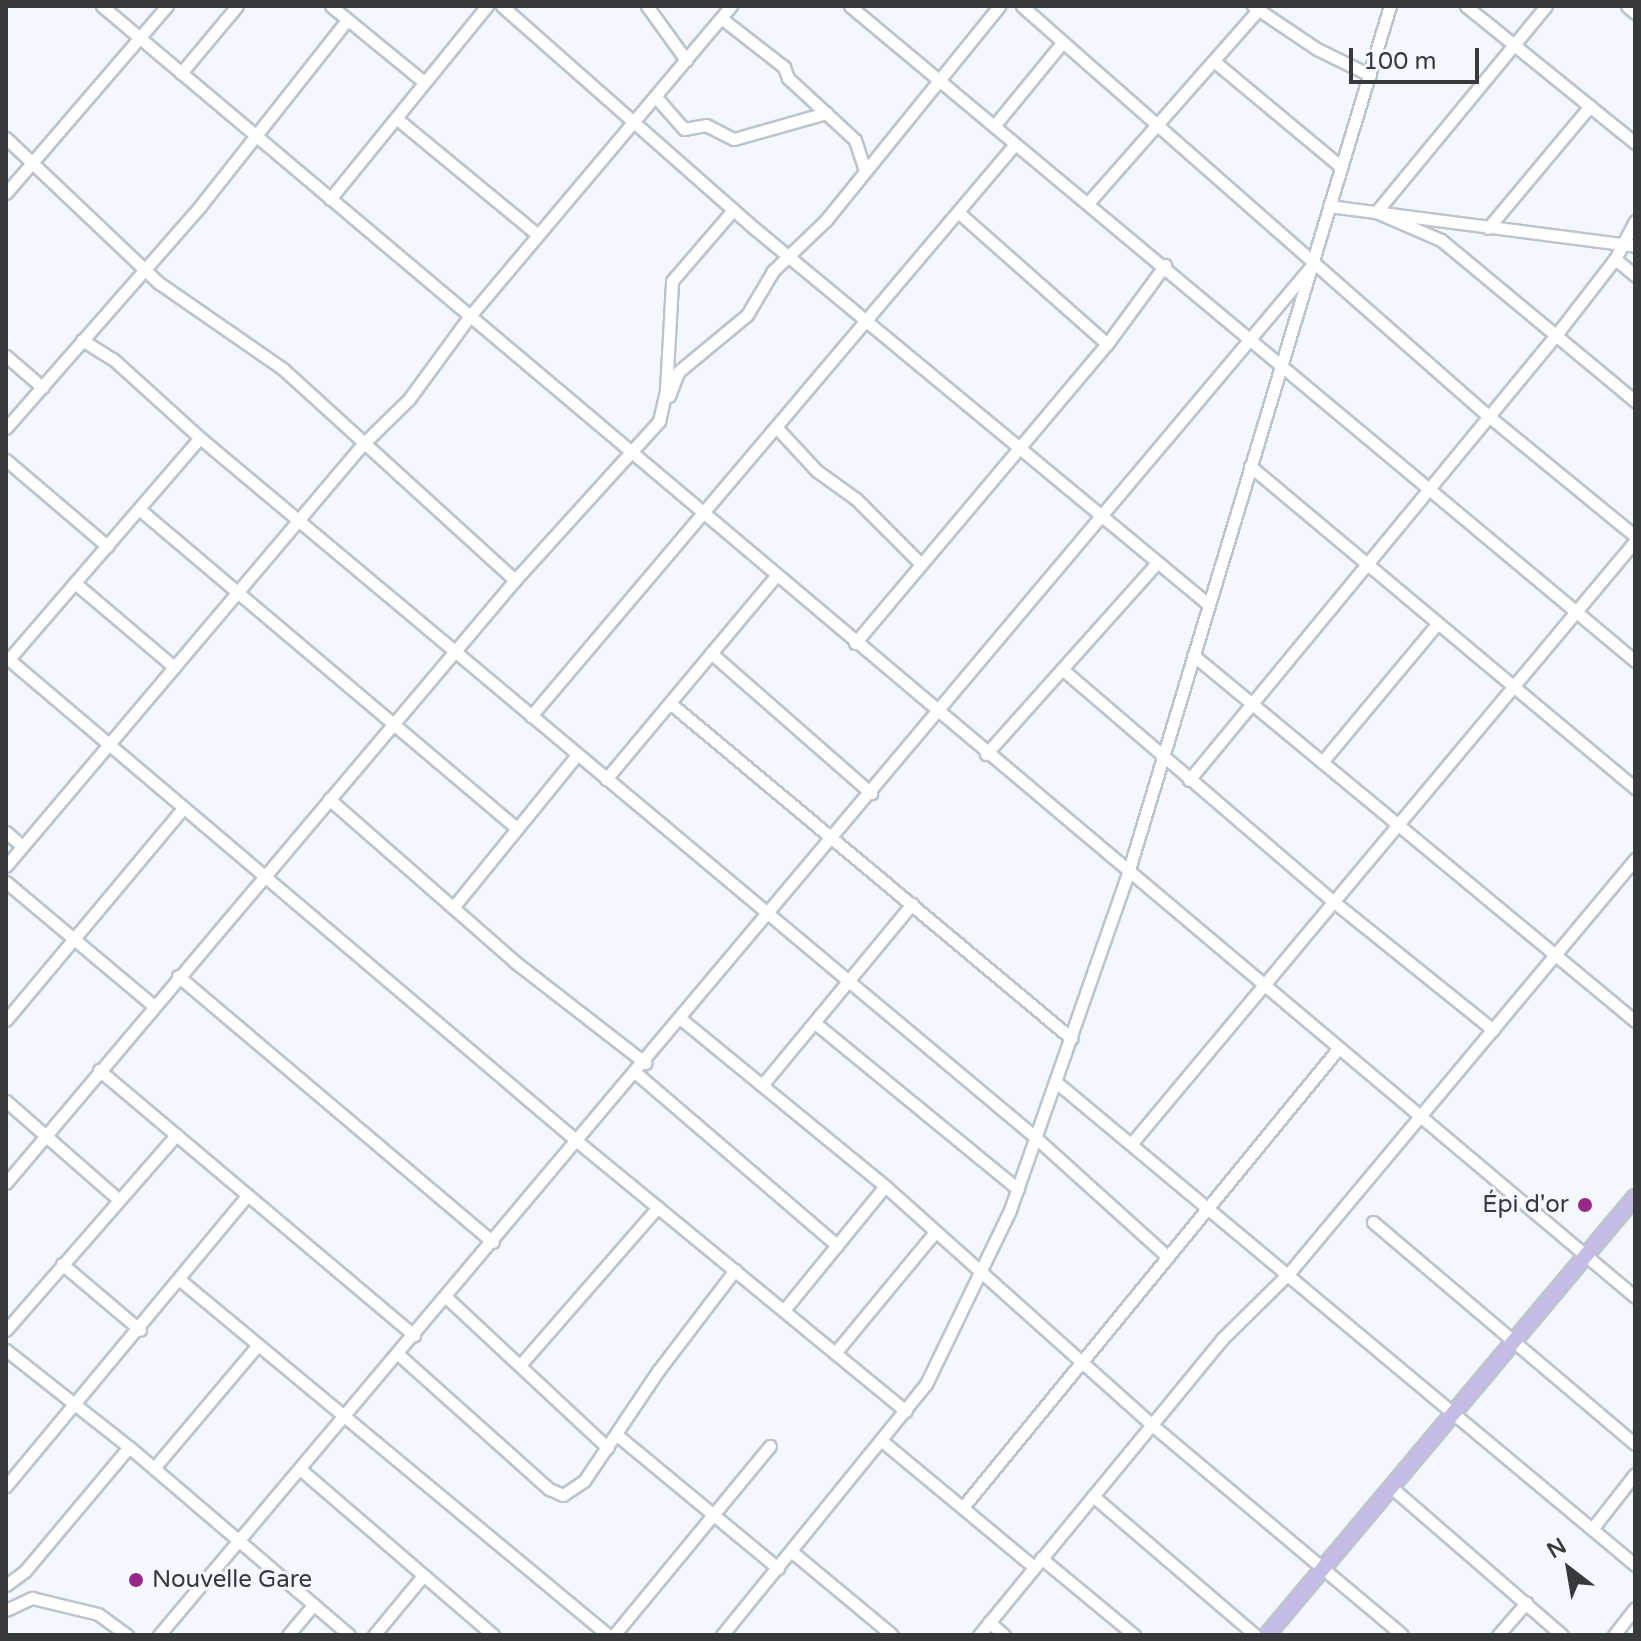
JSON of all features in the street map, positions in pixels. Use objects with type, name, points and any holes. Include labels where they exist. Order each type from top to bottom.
[{"type":"main road","points":[[1267,1635],[1635,1197]]},
{"type":"street","points":[[102,6],[1418,1119],[1635,1297]]},
{"type":"street","points":[[6,193],[167,6]]},
{"type":"street","points":[[181,73],[237,6]]},
{"type":"street","points":[[331,6],[424,82]]},
{"type":"street","points":[[330,199],[487,6]]},
{"type":"street","points":[[502,6],[635,120],[733,210],[1208,604]]},
{"type":"street","points":[[648,6],[686,60]]},
{"type":"street","points":[[6,866],[362,445],[409,399],[469,317],[731,6]]},
{"type":"street","points":[[850,6],[1165,265],[1635,661]]},
{"type":"street","points":[[6,1183],[454,651],[628,451],[659,421],[678,372],[738,325],[773,271],[792,256],[865,171],[936,78],[999,6]]},
{"type":"street","points":[[1022,6],[1313,264],[1635,539],[1131,1144]]},
{"type":"street","points":[[722,1635],[906,1411],[938,1365],[984,1271],[1018,1189],[1128,873],[1390,6]]},
{"type":"street","points":[[1466,6],[1635,143]]},
{"type":"street","points":[[1376,212],[1546,6]]},
{"type":"street","points":[[1627,6],[1635,13]]},
{"type":"street","points":[[1088,203],[1215,62],[1256,8],[1317,49],[1370,75]]},
{"type":"street","points":[[721,18],[784,67],[788,78],[855,140],[865,171]]},
{"type":"street","points":[[6,428],[257,137],[347,20]]},
{"type":"street","points":[[994,126],[1062,43]]},
{"type":"street","points":[[1215,62],[1340,166]]},
{"type":"street","points":[[655,96],[684,129],[706,125],[734,139],[826,113]]},
{"type":"street","points":[[1488,228],[1590,106]]},
{"type":"street","points":[[396,118],[538,235]]},
{"type":"street","points":[[6,138],[175,295],[283,369],[362,445],[515,580]]},
{"type":"street","points":[[531,716],[1015,144]]},
{"type":"street","points":[[1329,206],[1635,246]]},
{"type":"street","points":[[659,421],[666,390],[672,281],[733,210]]},
{"type":"street","points":[[958,212],[1107,344]]},
{"type":"street","points":[[1376,212],[1441,240],[1635,401]]},
{"type":"street","points":[[1189,780],[1426,486],[1556,335],[1615,259],[1619,244],[1635,221]]},
{"type":"street","points":[[1615,259],[1635,275]]},
{"type":"street","points":[[159,1635],[645,1063],[1313,264]]},
{"type":"street","points":[[855,643],[1107,344],[1165,265]]},
{"type":"street","points":[[82,340],[113,359],[200,438],[1035,1137],[1168,1257]]},
{"type":"street","points":[[6,356],[42,387]]},
{"type":"street","points":[[776,427],[817,471],[856,499],[921,564]]},
{"type":"street","points":[[200,438],[7,658],[578,1142],[906,1411]]},
{"type":"street","points":[[6,460],[107,546]]},
{"type":"street","points":[[1250,466],[1635,788]]},
{"type":"street","points":[[139,509],[235,594],[516,828]]},
{"type":"street","points":[[986,754],[1157,563]]},
{"type":"street","points":[[606,779],[776,576]]},
{"type":"street","points":[[75,583],[174,667]]},
{"type":"street","points":[[1322,762],[1437,624]]},
{"type":"street","points":[[711,653],[871,793]]},
{"type":"street","points":[[1193,655],[1635,1021]]},
{"type":"street","points":[[1062,669],[1334,902],[1493,1030]]},
{"type":"street","points":[[670,703],[1071,1038]]},
{"type":"street","points":[[455,905],[577,755]]},
{"type":"street","points":[[329,799],[455,905],[515,962],[645,1063]]},
{"type":"street","points":[[6,1020],[183,808]]},
{"type":"street","points":[[6,832],[22,846]]},
{"type":"street","points":[[979,1635],[1222,1339],[1289,1273],[1635,859]]},
{"type":"street","points":[[6,882],[154,1006]]},
{"type":"street","points":[[763,1084],[912,904]]},
{"type":"street","points":[[178,976],[493,1242]]},
{"type":"street","points":[[681,1019],[885,1186],[984,1271],[1152,1425],[1402,1635]]},
{"type":"street","points":[[815,1023],[1018,1189]]},
{"type":"street","points":[[963,1507],[1083,1365],[1337,1050]]},
{"type":"street","points":[[99,1070],[414,1335]]},
{"type":"street","points":[[636,1073],[837,1245]]},
{"type":"street","points":[[1056,1082],[1207,1209],[1289,1273],[1452,1414],[1635,1565]]},
{"type":"street","points":[[6,1101],[118,1199]]},
{"type":"street","points":[[6,1330],[176,1135]]},
{"type":"street","points":[[784,1310],[885,1186]]},
{"type":"street","points":[[7,1482],[140,1330],[248,1195]]},
{"type":"street","points":[[521,1364],[658,1207]]},
{"type":"street","points":[[1373,1222],[1515,1339],[1635,1444]]},
{"type":"street","points":[[835,1353],[935,1232]]},
{"type":"street","points":[[62,1264],[140,1330]]},
{"type":"street","points":[[398,1354],[549,1489],[563,1495],[574,1491],[608,1448],[658,1371],[735,1270]]},
{"type":"street","points":[[180,1280],[611,1635],[770,1446]]},
{"type":"street","points":[[446,1297],[608,1448]]},
{"type":"street","points":[[154,1468],[257,1346]]},
{"type":"street","points":[[6,1350],[129,1447],[349,1635]]},
{"type":"street","points":[[617,1435],[778,1568]]},
{"type":"street","points":[[882,1441],[963,1507],[1134,1635]]},
{"type":"street","points":[[6,1585],[25,1571],[129,1447]]},
{"type":"street","points":[[300,1469],[493,1635]]},
{"type":"street","points":[[1592,1529],[1635,1474]]},
{"type":"street","points":[[1391,1487],[1562,1635]]},
{"type":"street","points":[[1093,1496],[1255,1635]]},
{"type":"street","points":[[791,1551],[892,1635]]},
{"type":"street","points":[[374,1635],[422,1577]]},
{"type":"street","points":[[6,1610],[32,1598],[98,1614],[127,1635]]},
{"type":"street","points":[[1498,1635],[1526,1603]]},
{"type":"street","points":[[288,1635],[314,1604]]},
{"type":"street","points":[[1614,1635],[1635,1608]]},
{"type":"street","points":[[989,1622],[1004,1635]]},
{"type":"place","name":"Épi d'or","points":[[1585,1205]]},
{"type":"place","name":"Nouvelle Gare","points":[[136,1580]]}]
